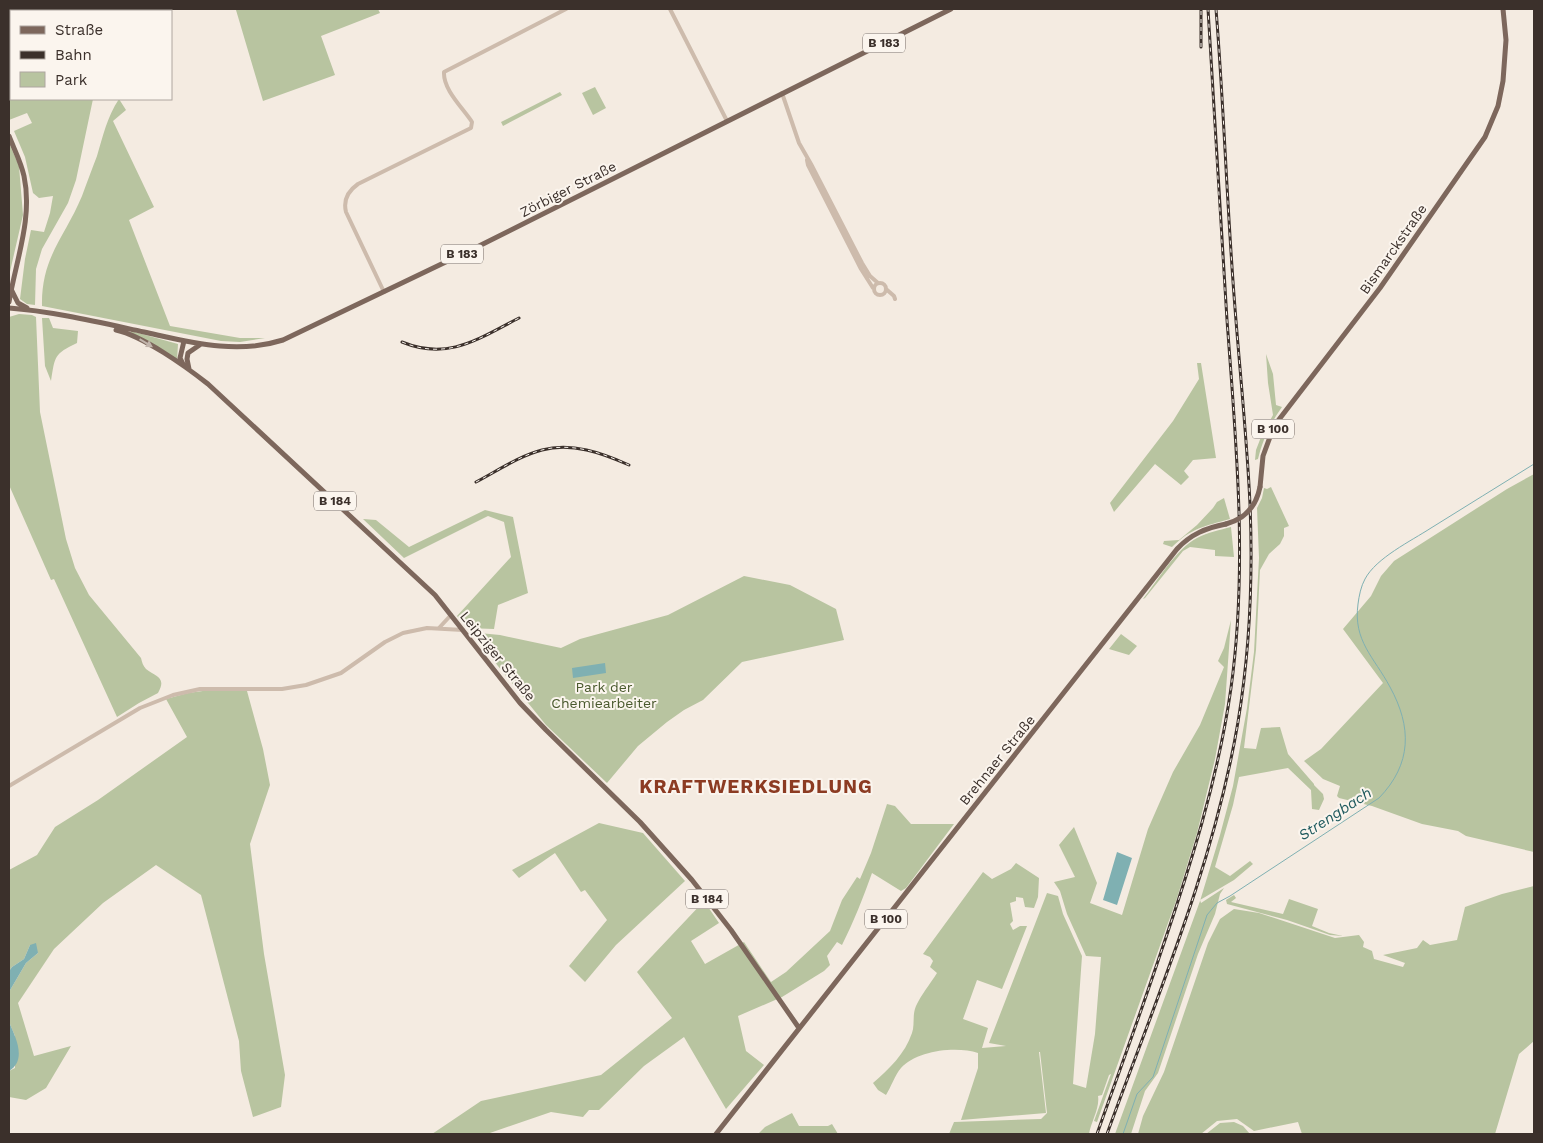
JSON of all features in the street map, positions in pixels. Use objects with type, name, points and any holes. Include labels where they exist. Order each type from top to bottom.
[{"type":"main road","name":"Zörbiger Straße","points":[[184,341],[241,348],[277,342],[293,336],[951,9]]},
{"type":"main road","name":"Bismarckstraße","points":[[1226,524],[1241,519],[1251,510],[1258,498],[1263,456],[1274,426],[1380,288],[1485,137],[1498,106],[1503,81],[1506,40],[1503,9]]},
{"type":"main road","points":[[9,136],[22,169],[27,198],[26,216],[9,302]]},
{"type":"main road","points":[[10,290],[17,302],[31,311]]},
{"type":"main road","name":"B 183","points":[[9,308],[104,324],[184,341]]},
{"type":"main road","name":"B 184","points":[[104,324],[136,337],[187,368]]},
{"type":"main road","points":[[184,341],[180,358],[187,368]]},
{"type":"main road","points":[[187,368],[188,353],[201,344]]},
{"type":"main road","name":"Leipziger Straße","points":[[187,368],[225,399],[425,584],[520,703],[665,848],[711,904],[799,1028]]},
{"type":"main road","name":"Brehnaer Straße","points":[[799,1028],[1177,548],[1196,533],[1226,524]]},
{"type":"main road","name":"B 100","points":[[716,1134],[799,1028]]},
{"type":"street","points":[[384,292],[346,215],[345,201],[348,193],[358,184],[467,131],[472,126],[447,86],[444,72],[566,9]]},
{"type":"street","points":[[670,9],[727,121]]},
{"type":"street","points":[[782,94],[808,165],[861,269],[876,295],[883,295],[895,300],[894,296],[883,284],[878,283],[865,269],[811,164],[806,158]]},
{"type":"street","points":[[873,288],[878,283]]},
{"type":"street","points":[[883,295],[886,289]]},
{"type":"street","points":[[438,628],[451,615]]},
{"type":"street","points":[[9,786],[142,708],[172,695],[194,690],[282,688],[313,684],[341,673],[394,636],[412,630],[438,628],[463,630]]},
{"type":"green space","points":[[9,9],[23,9],[10,10],[10,100],[93,100],[76,180],[68,203],[42,249],[36,269],[35,305],[27,304],[20,299],[25,259],[31,230],[44,232],[53,196],[39,198],[33,193],[25,157],[14,131],[32,123],[27,113],[9,120]]},
{"type":"green space","points":[[378,9],[380,13],[321,36],[335,75],[263,101],[236,10]]},
{"type":"green space","points":[[595,87],[606,108],[593,115],[582,93]]},
{"type":"green space","points":[[560,92],[562,95],[503,126],[501,122]]},
{"type":"green space","points":[[120,100],[126,110],[113,121],[154,207],[129,220],[170,326],[240,338],[265,338],[240,342],[221,341],[42,306],[45,274],[50,260],[82,196],[108,120]]},
{"type":"green space","points":[[9,143],[19,166],[23,215],[9,276]]},
{"type":"green space","points":[[19,314],[36,317],[40,412],[66,539],[75,568],[89,595],[141,658],[145,668],[161,680],[158,693],[117,717],[54,579],[51,580],[9,485],[9,317]]},
{"type":"green space","points":[[42,318],[49,318],[53,328],[78,331],[77,343],[64,350],[57,357],[51,381],[45,366]]},
{"type":"green space","points":[[131,331],[178,344],[177,361],[131,333]]},
{"type":"green space","points":[[1266,354],[1273,374],[1276,405],[1282,407],[1267,432],[1258,459],[1255,460],[1256,450],[1261,437],[1273,415]]},
{"type":"green space","points":[[1197,363],[1201,363],[1216,458],[1193,460],[1184,471],[1189,477],[1181,485],[1155,464],[1114,512],[1110,503],[1173,421],[1199,379]]},
{"type":"green space","points":[[1534,474],[1534,852],[1466,836],[1458,831],[1422,824],[1372,806],[1339,798],[1337,796],[1340,786],[1323,779],[1304,761],[1321,749],[1383,683],[1343,629],[1371,596],[1381,576],[1394,561],[1507,489]]},
{"type":"green space","points":[[1271,487],[1289,526],[1284,528],[1284,536],[1280,544],[1269,554],[1260,570],[1256,650],[1244,748],[1256,749],[1261,728],[1280,727],[1288,754],[1323,794],[1324,799],[1319,810],[1312,809],[1311,790],[1288,768],[1239,777],[1215,867],[1230,876],[1250,861],[1253,864],[1234,880],[1200,900],[1233,786],[1247,708],[1254,652],[1259,558],[1257,508],[1264,488]]},
{"type":"green space","points":[[1224,498],[1230,519],[1192,532],[1172,547],[1163,544],[1164,541],[1179,540],[1197,525],[1217,502]]},
{"type":"green space","points":[[485,510],[513,517],[528,593],[498,605],[494,629],[467,628],[457,616],[511,557],[504,522],[488,516],[404,558],[363,519],[376,520],[409,547]]},
{"type":"green space","points":[[1231,527],[1234,557],[1215,556],[1215,550],[1190,547],[1183,551],[1143,599],[1175,557],[1189,543],[1205,534]]},
{"type":"green space","name":"Park der Chemiearbeiter","points":[[744,576],[790,585],[836,609],[844,640],[742,662],[703,700],[667,722],[638,746],[607,783],[546,725],[476,639],[479,633],[500,635],[561,648],[580,639],[668,615]]},
{"type":"green space","points":[[1231,620],[1225,704],[1215,759],[1197,833],[1177,898],[1097,1122],[1094,1121],[1111,1074],[1102,1095],[1098,1096],[1098,1105],[1089,1134],[949,1134],[954,1122],[1041,1119],[1047,1113],[1040,1052],[1046,1113],[961,1120],[978,1068],[978,1053],[969,1051],[938,1051],[917,1057],[901,1068],[886,1095],[878,1090],[873,1083],[891,1067],[905,1048],[913,1030],[916,1006],[937,973],[930,967],[933,961],[930,957],[923,954],[983,872],[992,879],[1011,869],[1016,863],[1039,878],[1038,897],[1034,908],[1025,907],[1023,898],[1016,897],[1016,901],[1010,903],[1013,921],[1010,924],[1013,930],[1020,926],[1027,926],[1002,989],[977,980],[963,1019],[988,1028],[982,1048],[1006,1046],[989,1043],[1047,893],[1058,896],[1063,914],[1082,956],[1073,1084],[1086,1088],[1095,1034],[1101,957],[1086,956],[1067,914],[1060,891],[1054,882],[1075,877],[1059,845],[1074,827],[1097,883],[1090,903],[1122,915],[1148,829],[1173,772],[1200,725],[1224,667],[1218,661],[1224,648]]},
{"type":"green space","points":[[1121,634],[1137,646],[1129,655],[1109,649]]},
{"type":"green space","points":[[210,690],[247,691],[263,749],[270,785],[250,844],[264,954],[285,1075],[281,1107],[253,1117],[241,1071],[239,1041],[201,895],[156,865],[103,903],[54,949],[18,1003],[34,1056],[71,1046],[46,1088],[26,1100],[9,1097],[9,1071],[15,1068],[15,1036],[9,1022],[9,992],[26,963],[38,953],[30,945],[24,959],[9,971],[9,870],[37,855],[55,827],[98,800],[187,737],[166,699]]},
{"type":"green space","points":[[887,804],[895,806],[911,824],[954,824],[906,888],[901,891],[872,873],[842,945],[837,942],[827,956],[830,965],[824,971],[782,997],[738,1016],[746,1051],[764,1065],[726,1109],[684,1037],[644,1066],[599,1110],[589,1110],[583,1117],[551,1112],[487,1134],[432,1134],[481,1101],[601,1075],[672,1018],[637,972],[704,901],[719,923],[691,941],[705,964],[744,942],[771,982],[786,972],[830,931],[842,900],[857,877],[860,879],[871,853]]},
{"type":"green space","points":[[599,823],[643,833],[685,881],[616,945],[585,982],[569,966],[607,920],[585,890],[581,892],[555,853],[519,878],[512,870]]},
{"type":"green space","points":[[1534,886],[1534,1041],[1519,1054],[1495,1134],[1302,1134],[1298,1122],[1254,1131],[1237,1119],[1217,1121],[1201,1134],[1138,1134],[1143,1116],[1164,1072],[1208,943],[1220,919],[1234,909],[1259,913],[1335,938],[1359,935],[1364,942],[1363,947],[1372,951],[1374,959],[1403,967],[1405,963],[1383,955],[1417,948],[1423,940],[1430,945],[1457,940],[1465,907],[1502,894]]},
{"type":"green space","points":[[1224,888],[1220,894],[1215,914],[1198,954],[1158,1073],[1145,1091],[1131,1134],[1115,1134],[1200,901],[1201,903]]},
{"type":"green space","points":[[1234,895],[1236,898],[1231,902],[1283,914],[1289,899],[1318,909],[1312,926],[1343,936],[1330,935],[1287,920],[1227,904],[1226,900]]},
{"type":"green space","points":[[792,1113],[799,1126],[828,1126],[832,1124],[838,1134],[758,1134],[765,1127]]},
{"type":"green space","points":[[1234,1122],[1243,1126],[1250,1134],[1206,1134],[1220,1123]]},
{"type":"water","points":[[605,663],[606,673],[573,678],[572,668]]},
{"type":"water","points":[[1117,852],[1132,858],[1117,905],[1103,900]]},
{"type":"water","points":[[36,943],[38,953],[26,963],[9,992],[9,971],[24,959],[30,945]]},
{"type":"water","points":[[9,1022],[17,1042],[19,1055],[18,1061],[9,1071]]},
{"type":"waterway","name":"Strengbach","points":[[1123,1134],[1137,1094],[1153,1077],[1207,915],[1217,903],[1379,798],[1398,772],[1405,745],[1402,716],[1390,687],[1366,648],[1357,617],[1360,591],[1365,579],[1377,564],[1395,550],[1534,464]]},
{"type":"railway","points":[[1201,9],[1201,47]]},
{"type":"railway","points":[[1097,1134],[1145,1000],[1202,823],[1219,756],[1231,688],[1236,642],[1240,550],[1237,458],[1208,9]]},
{"type":"railway","points":[[1107,1134],[1182,931],[1214,828],[1238,722],[1248,641],[1251,586],[1250,504],[1232,271],[1216,9]]},
{"type":"railway","points":[[402,342],[434,349],[448,348],[476,340],[519,318]]},
{"type":"railway","points":[[476,482],[525,456],[553,448],[564,447],[587,450],[629,465]]},
{"type":"district","name":"KRAFTWERKSIEDLUNG","points":[[756,786]]}]
